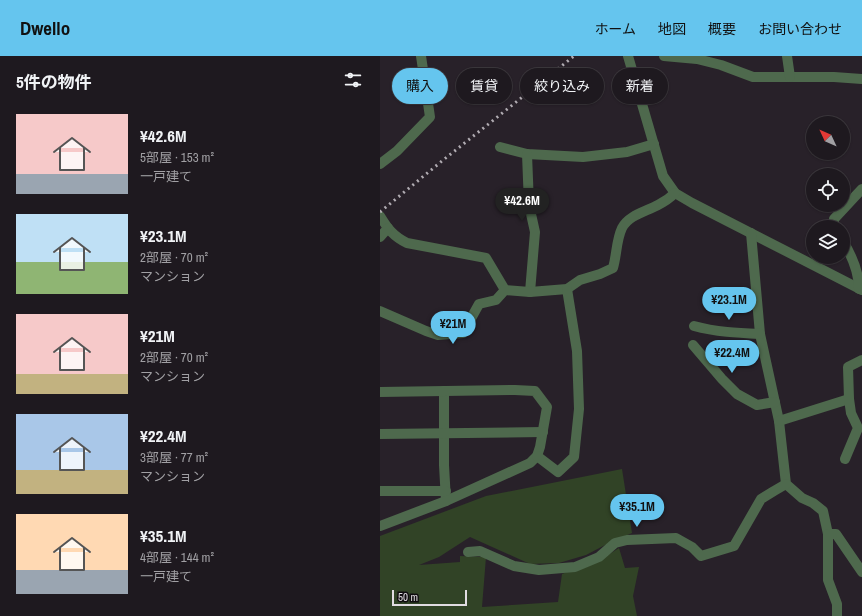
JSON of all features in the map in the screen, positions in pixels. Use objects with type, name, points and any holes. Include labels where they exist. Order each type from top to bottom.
[{"type":"street","points":[[380,164],[397,151],[430,117],[421,56]]},
{"type":"street","points":[[628,56],[663,176],[675,193],[861,289]]},
{"type":"street","points":[[664,56],[697,59],[721,65],[753,76],[834,77],[862,79]]},
{"type":"street","points":[[788,56],[790,77]]},
{"type":"street","points":[[500,147],[527,154],[583,157],[627,152],[654,144]]},
{"type":"street","points":[[527,154],[530,205],[535,232],[530,292]]},
{"type":"street","points":[[834,220],[862,189]]},
{"type":"street","points":[[505,290],[530,292],[567,289],[580,280],[613,268],[616,243],[622,227],[639,213],[657,206],[675,193]]},
{"type":"street","points":[[380,216],[395,237],[407,243],[486,258],[505,290]]},
{"type":"street","points":[[380,237],[388,228]]},
{"type":"street","points":[[751,233],[760,334],[779,421],[786,484],[802,498],[813,503],[823,511],[828,534],[828,580],[837,604],[836,616]]},
{"type":"street","points":[[850,254],[859,277],[861,289]]},
{"type":"street","points":[[537,456],[558,472],[574,457],[579,409],[577,351],[567,289]]},
{"type":"street","points":[[380,311],[438,335],[463,333],[479,304],[496,300],[505,290]]},
{"type":"street","points":[[694,326],[707,330],[760,334]]},
{"type":"street","points":[[693,344],[722,379],[737,394],[758,405],[775,402]]},
{"type":"street","points":[[845,460],[858,428],[851,414],[848,367],[862,360]]},
{"type":"street","points":[[444,391],[446,496]]},
{"type":"street","points":[[380,392],[535,391],[547,407],[537,456],[530,463],[446,496],[380,526]]},
{"type":"street","points":[[779,421],[849,399]]},
{"type":"street","points":[[380,434],[543,432]]},
{"type":"street","points":[[468,552],[480,552],[514,566],[539,570],[575,567],[599,557],[615,544],[627,540],[676,538],[692,547],[702,556],[734,546],[761,499],[786,484]]},
{"type":"street","points":[[380,491],[446,496]]},
{"type":"street","points":[[828,534],[836,534],[862,572]]},
{"type":"green space","points":[[622,469],[632,533],[586,555],[559,563],[530,564],[470,537],[439,557],[419,565],[460,562],[460,556],[486,557],[482,607],[558,602],[562,574],[608,555],[619,548],[625,568],[639,567],[633,596],[637,616],[380,616],[380,536],[486,496]]},
{"type":"railway","points":[[380,212],[574,56]]}]
